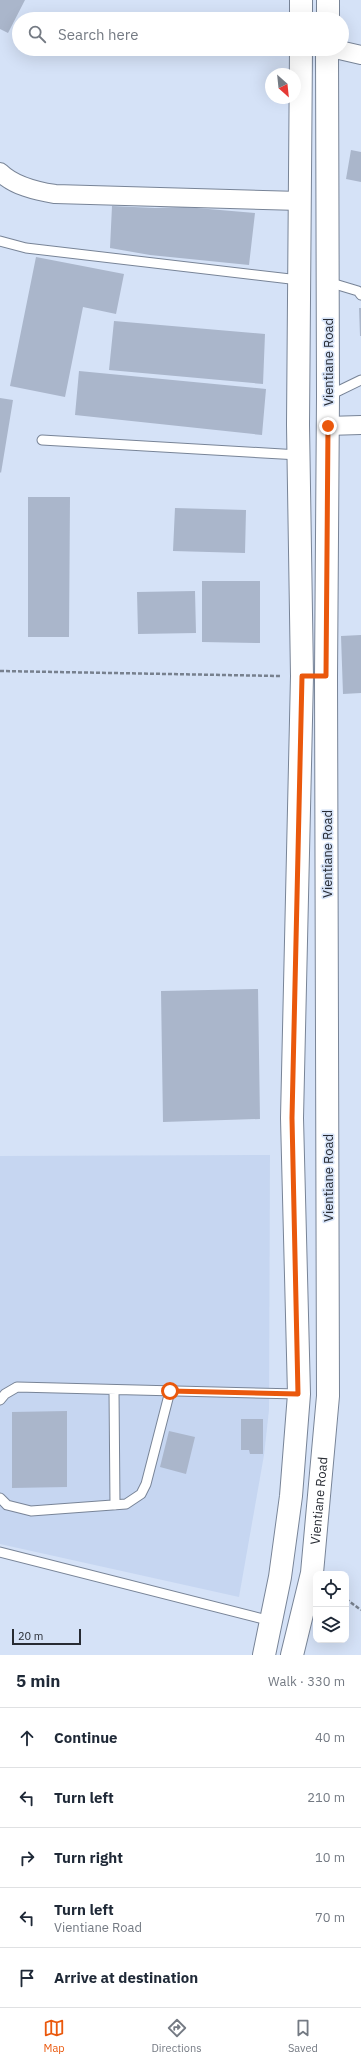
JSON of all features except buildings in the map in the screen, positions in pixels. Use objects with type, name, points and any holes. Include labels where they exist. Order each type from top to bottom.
[{"type":"main road","points":[[300,0],[301,12]]},
{"type":"main road","points":[[328,0],[328,12]]},
{"type":"main road","points":[[264,1655],[280,1577],[291,1496],[298,1394],[292,1118],[302,676],[299,455],[301,56]]},
{"type":"main road","name":"Vientiane Road","points":[[292,1655],[312,1573],[328,1396],[326,684],[328,426],[327,56]]},
{"type":"street","points":[[349,52],[361,55]]},
{"type":"street","points":[[0,172],[20,185],[39,192],[55,194],[300,200]]},
{"type":"street","points":[[328,426],[361,425]]},
{"type":"lane","points":[[0,241],[26,248],[299,280]]},
{"type":"lane","points":[[328,282],[358,291],[361,295]]},
{"type":"lane","points":[[328,396],[361,380]]},
{"type":"lane","points":[[42,440],[299,455]]},
{"type":"lane","points":[[0,1400],[5,1394],[17,1387],[298,1394]]},
{"type":"lane","points":[[114,1390],[114,1505]]},
{"type":"lane","points":[[0,1498],[7,1505],[31,1511],[126,1504],[141,1494],[146,1484],[170,1391]]},
{"type":"lane","points":[[0,1552],[271,1621]]},
{"type":"path","points":[[0,671],[302,676]]},
{"type":"path","points":[[349,1601],[361,1610]]},
{"type":"shaded area","points":[[270,1155],[269,1410],[264,1455],[239,1597],[0,1544],[0,1156]]},
{"type":"route","points":[[170,1391],[298,1394],[292,1118],[302,676],[326,676],[328,426]]}]
